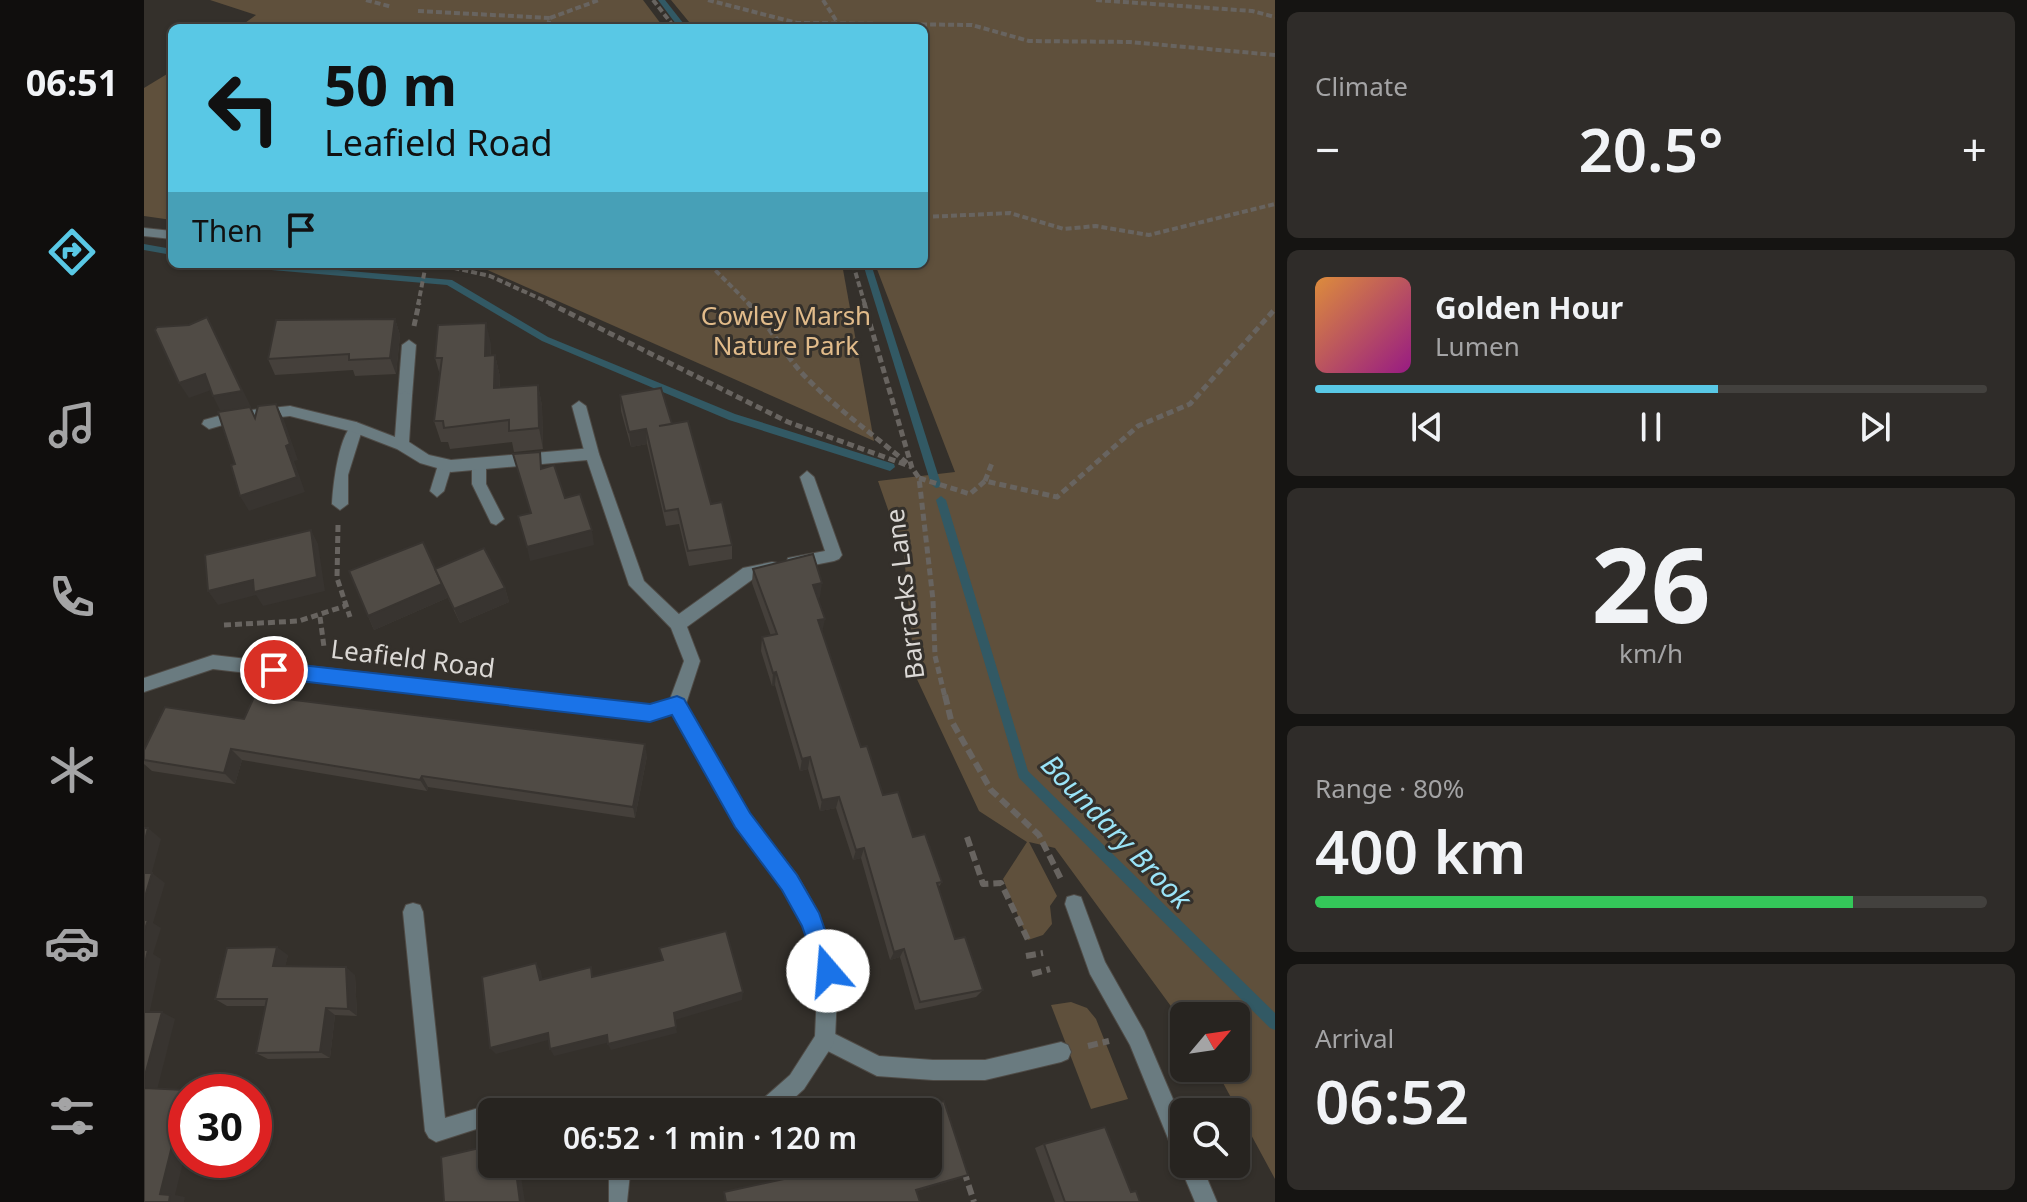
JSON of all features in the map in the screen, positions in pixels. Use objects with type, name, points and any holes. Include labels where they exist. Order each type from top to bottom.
[{"type":"street","points":[[144,232],[168,235]]},
{"type":"street","points":[[402,445],[409,345]]},
{"type":"street","points":[[579,406],[592,454],[637,585],[678,624],[692,661],[677,705],[742,820],[790,882],[812,921],[828,971],[825,1039],[797,1082],[779,1098]]},
{"type":"street","points":[[209,424],[233,417],[290,411],[356,427],[445,465],[592,454]]},
{"type":"street","points":[[340,504],[341,475],[356,427]]},
{"type":"street","points":[[479,464],[479,484],[496,519]]},
{"type":"street","points":[[437,491],[445,465]]},
{"type":"street","points":[[678,624],[749,573],[834,555],[807,477]]},
{"type":"street","name":"Leafield Road","points":[[144,685],[213,662],[650,713],[677,705]]},
{"type":"street","points":[[1074,904],[1097,967],[1137,1038],[1170,1117]]},
{"type":"street","points":[[413,912],[436,1131],[478,1118]]},
{"type":"street","points":[[825,1039],[877,1066],[933,1070],[985,1070],[1061,1052]]},
{"type":"street","points":[[618,1198],[619,1178]]},
{"type":"street","points":[[1196,1178],[1206,1202]]},
{"type":"path","points":[[366,0],[394,7]]},
{"type":"path","points":[[408,11],[550,18],[599,0]]},
{"type":"path","points":[[653,0],[672,24]]},
{"type":"path","points":[[708,0],[797,23],[818,24]]},
{"type":"path","points":[[823,0],[838,24]]},
{"type":"path","points":[[1096,0],[1252,11],[1275,17]]},
{"type":"path","points":[[548,24],[550,18]]},
{"type":"path","points":[[928,25],[972,25],[1029,41],[1130,42],[1275,55]]},
{"type":"path","points":[[928,217],[1010,213],[1064,229],[1096,226],[1149,235],[1275,204]]},
{"type":"path","points":[[409,345],[426,268]]},
{"type":"path","points":[[454,268],[490,276],[583,318],[788,422],[912,468]]},
{"type":"path","points":[[713,268],[764,319],[782,349],[803,374],[912,468]]},
{"type":"path","name":"Barracks Lane","points":[[854,268],[912,468],[919,478],[933,600],[935,656],[951,720],[991,790],[1039,835],[1074,904]]},
{"type":"path","points":[[985,481],[1057,497],[1138,426],[1190,404],[1275,309]]},
{"type":"path","points":[[919,478],[970,494],[985,481],[992,463]]},
{"type":"path","points":[[340,504],[337,578],[350,617]]},
{"type":"path","points":[[224,625],[273,624],[320,617],[345,606]]},
{"type":"path","points":[[320,617],[324,647]]},
{"type":"path","points":[[969,839],[982,884],[1001,883],[1028,940]]},
{"type":"path","points":[[1026,956],[1043,953]]},
{"type":"path","points":[[1032,974],[1050,969]]},
{"type":"path","points":[[960,1158],[974,1202]]},
{"type":"green space","points":[[210,0],[643,0],[661,24],[244,24],[256,15]]},
{"type":"green space","points":[[671,0],[1275,0],[1275,1179],[1250,1133],[1250,1098],[1231,1098],[1223,1082],[1250,1082],[1250,1002],[1170,1002],[1170,1005],[1055,848],[1029,842],[1057,896],[1050,906],[1052,924],[1043,935],[1028,940],[1003,879],[1027,842],[979,811],[915,675],[904,555],[878,481],[955,472],[877,268],[928,268],[928,24],[691,24]]},
{"type":"green space","points":[[168,73],[168,219],[144,216],[144,88]]},
{"type":"green space","name":"Cowley Marsh Nature Park","points":[[483,268],[843,268],[874,441]]},
{"type":"green space","points":[[1071,1002],[1087,1008],[1096,1019],[1128,1099],[1091,1109],[1051,1005]]},
{"type":"building","points":[[207,317],[242,391],[213,396],[205,374],[179,383],[155,330],[157,327],[189,325]]},
{"type":"building","points":[[395,319],[390,358],[349,360],[349,354],[268,359],[276,320]]},
{"type":"building","points":[[486,323],[485,356],[495,355],[494,388],[538,385],[539,428],[509,431],[509,420],[444,428],[443,421],[434,421],[442,358],[435,358],[438,325]]},
{"type":"building","points":[[661,388],[672,424],[688,421],[711,504],[722,502],[732,545],[688,551],[678,509],[665,511],[646,429],[629,432],[620,395]]},
{"type":"building","points":[[276,404],[297,477],[240,496],[231,465],[235,464],[218,412],[250,407],[255,418],[258,406]]},
{"type":"building","points":[[540,452],[541,469],[554,465],[565,498],[580,494],[592,530],[527,547],[518,516],[531,513],[513,454]]},
{"type":"building","points":[[311,530],[317,577],[254,592],[253,580],[208,591],[205,555]]},
{"type":"building","points":[[423,542],[442,584],[368,616],[349,571]]},
{"type":"building","points":[[484,548],[505,588],[454,609],[435,569]]},
{"type":"building","points":[[813,554],[822,583],[813,585],[825,619],[818,620],[861,747],[867,746],[883,795],[898,792],[913,837],[925,834],[942,882],[937,883],[955,939],[965,937],[983,990],[920,1002],[904,949],[894,952],[864,848],[856,850],[839,797],[822,800],[810,757],[802,759],[762,637],[777,634],[753,569]]},
{"type":"building","points":[[255,695],[645,744],[633,807],[422,776],[420,780],[231,749],[224,773],[144,760],[144,750],[165,707],[244,719]]},
{"type":"building","points":[[144,873],[152,873],[144,900]]},
{"type":"building","points":[[726,931],[743,992],[674,1013],[676,1027],[608,1044],[607,1035],[550,1049],[548,1033],[490,1048],[482,977],[536,963],[540,980],[591,967],[592,977],[663,960],[659,948]]},
{"type":"building","points":[[277,947],[273,966],[346,967],[348,1009],[326,1008],[320,1052],[256,1053],[267,999],[215,999],[227,948]]},
{"type":"building","points":[[144,1012],[162,1012],[144,1079]]},
{"type":"building","points":[[144,1088],[168,1089],[168,1162],[160,1194],[170,1195],[169,1202],[144,1202]]},
{"type":"building","points":[[942,1102],[968,1175],[916,1190],[920,1202],[726,1202],[724,1192],[784,1178],[942,1178]]},
{"type":"building","points":[[1105,1127],[1131,1192],[1136,1191],[1140,1202],[1065,1202],[1044,1144]]},
{"type":"building","points":[[478,1148],[478,1178],[517,1178],[520,1202],[444,1202],[441,1157]]},
{"type":"waterway","points":[[661,0],[680,24]]},
{"type":"waterway","name":"Boundary Brook","points":[[144,247],[168,251]]},
{"type":"waterway","name":"Boundary Brook","points":[[283,268],[449,282],[545,339],[732,417],[890,467]]},
{"type":"waterway","points":[[868,268],[936,484]]},
{"type":"waterway","name":"Boundary Brook","points":[[941,500],[1023,774],[1275,1023]]},
{"type":"route","points":[[274,670],[650,713],[677,705],[742,820],[790,882],[812,921],[828,971]]}]
